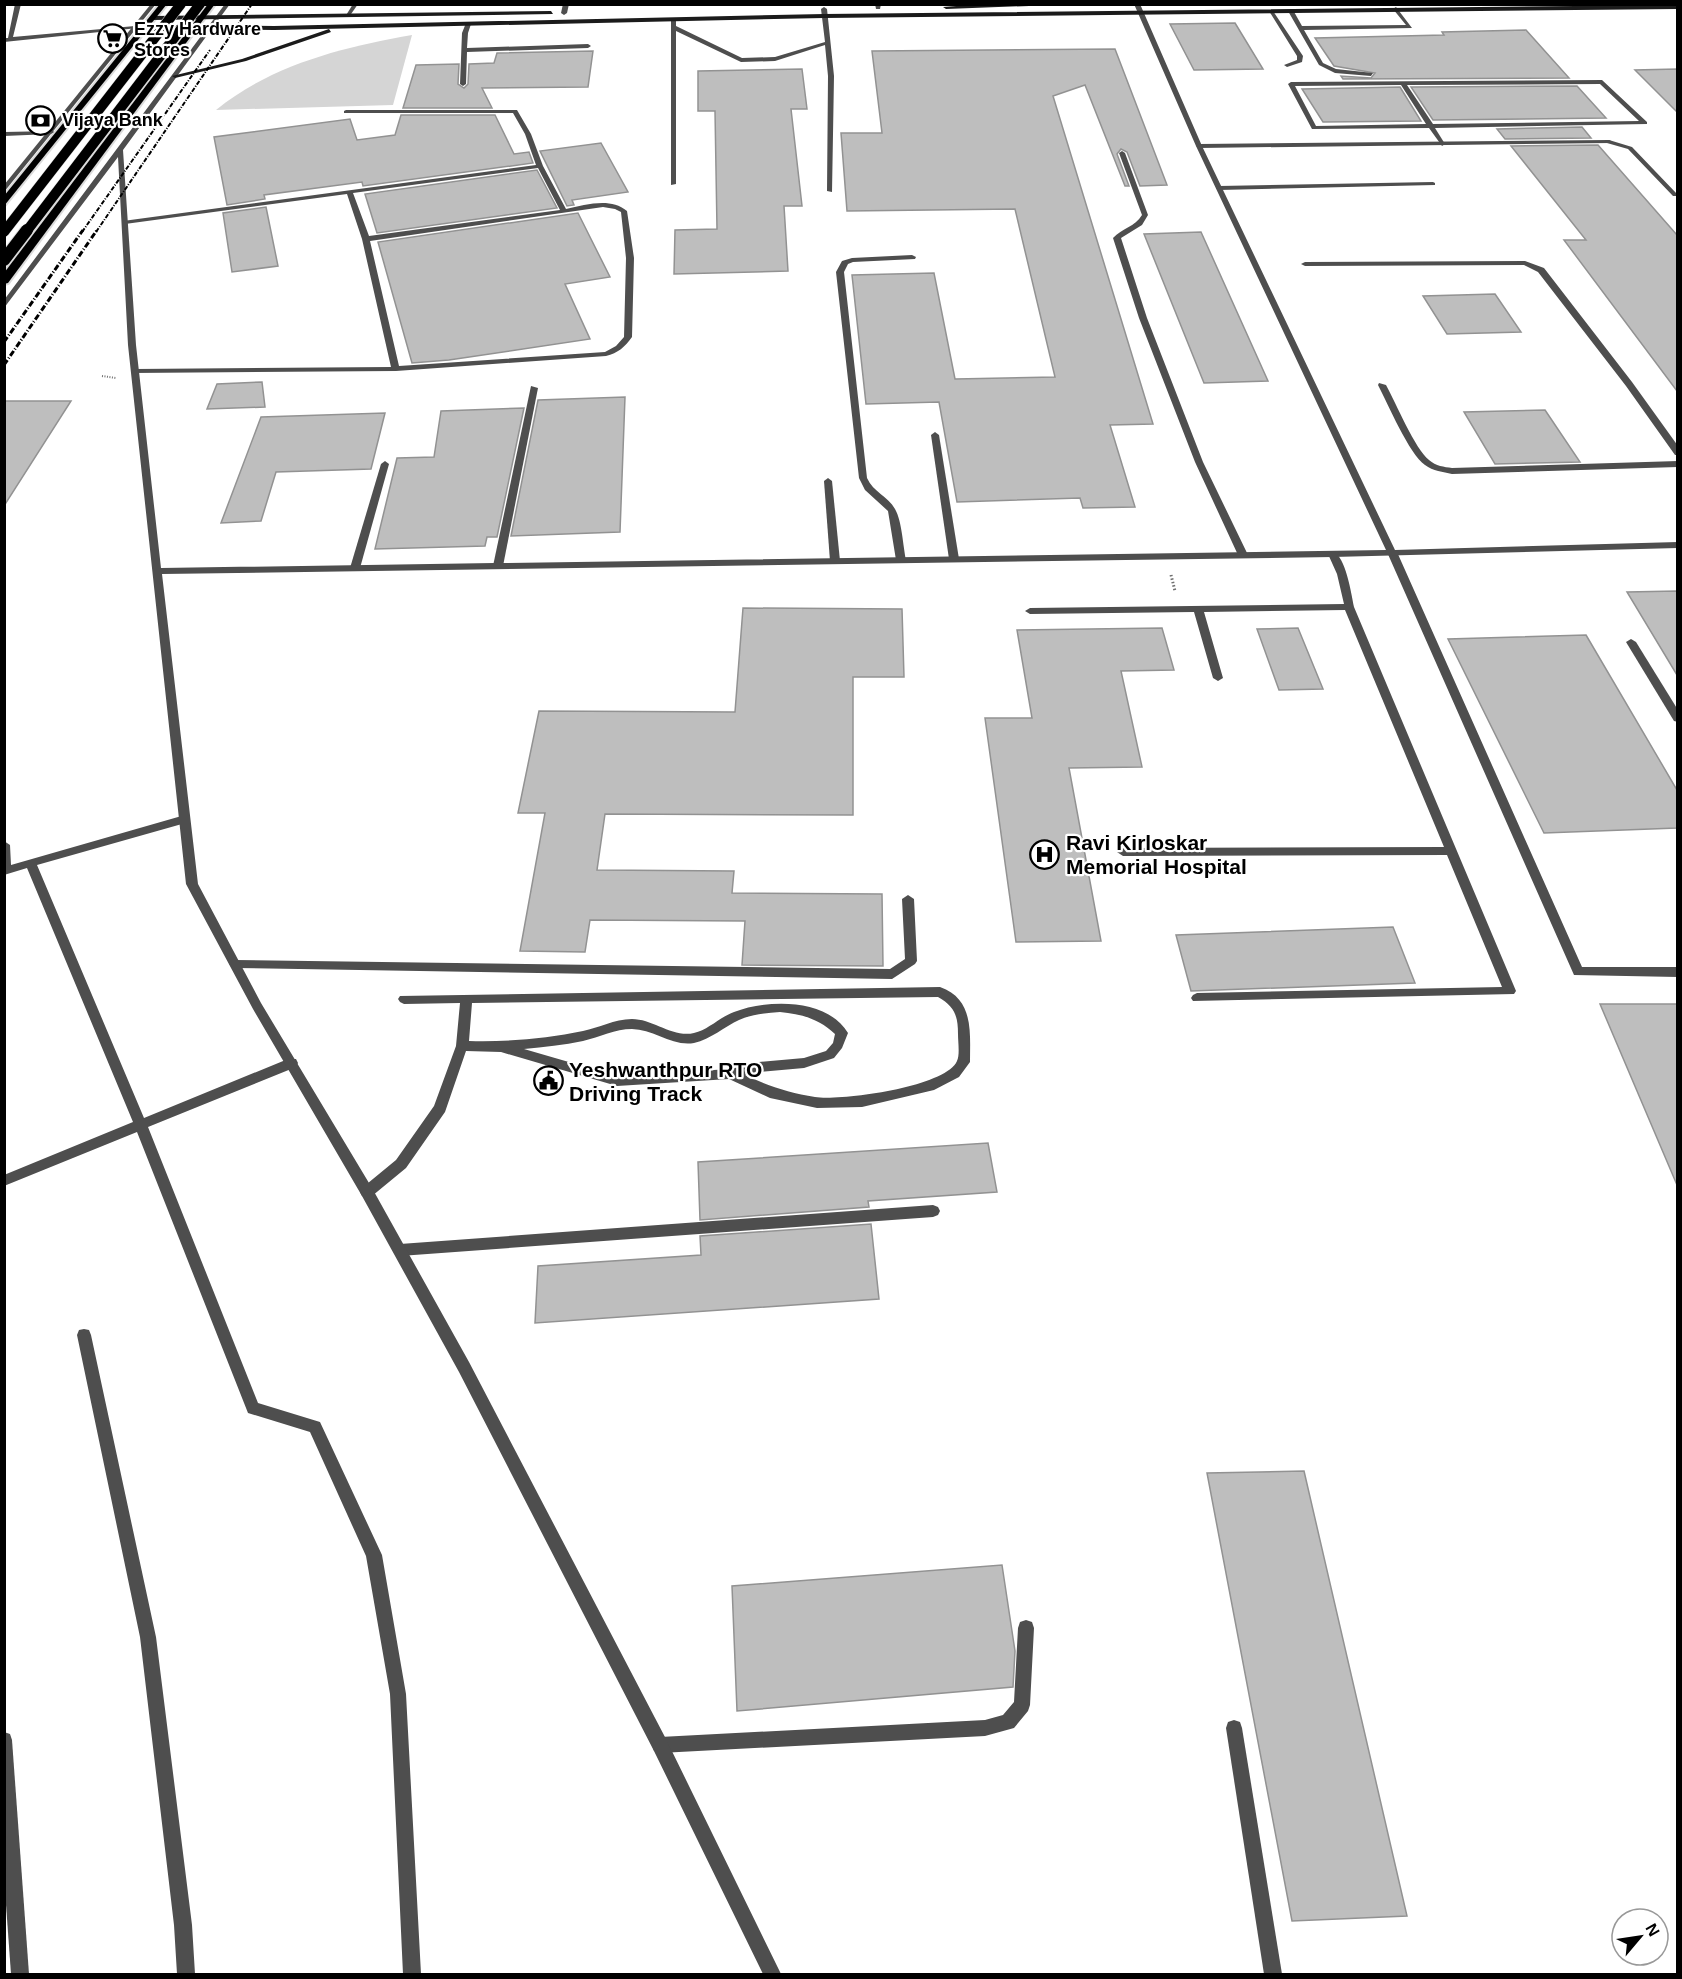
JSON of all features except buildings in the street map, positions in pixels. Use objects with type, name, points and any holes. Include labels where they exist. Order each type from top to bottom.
[{"type":"highway","points":[[4,203],[164,4]]},
{"type":"highway","points":[[4,232],[182,4]]},
{"type":"highway","points":[[4,260],[200,4]]},
{"type":"highway","points":[[4,281],[212,4]]},
{"type":"main road","points":[[938,7],[1080,4]]},
{"type":"main road","points":[[145,27],[210,29],[673,19],[824,12],[878,6],[926,7]]},
{"type":"main road","points":[[682,11],[1142,14],[1541,6],[1677,7]]},
{"type":"main road","points":[[153,18],[576,13]]},
{"type":"main road","points":[[175,76],[244,60],[340,27],[347,16]]},
{"type":"street","points":[[18,4],[7,40],[135,28]]},
{"type":"street","points":[[4,190],[154,4]]},
{"type":"street","points":[[4,306],[121,152],[228,4]]},
{"type":"street","points":[[347,16],[356,4]]},
{"type":"street","points":[[564,13],[566,4]]},
{"type":"street","points":[[1137,4],[1218,188],[1392,552],[1578,972],[1677,972]]},
{"type":"street","points":[[1300,28],[1410,27],[1396,9]]},
{"type":"street","points":[[1291,11],[1321,64],[1335,71],[1371,74]]},
{"type":"street","points":[[824,12],[831,76],[830,191]]},
{"type":"street","points":[[1270,12],[1299,56],[1300,61],[1287,65]]},
{"type":"street","points":[[673,19],[673,184]]},
{"type":"street","points":[[463,84],[465,33],[468,24]]},
{"type":"street","points":[[674,27],[741,60],[775,59],[826,43]]},
{"type":"street","points":[[466,50],[588,46]]},
{"type":"street","points":[[1602,82],[1645,123],[1431,127],[1314,128],[1291,84],[1602,82]]},
{"type":"street","points":[[1403,83],[1442,144]]},
{"type":"street","points":[[346,112],[515,111],[564,211]]},
{"type":"street","points":[[4,134],[51,132]]},
{"type":"street","points":[[1199,146],[1609,142],[1630,148],[1675,195]]},
{"type":"street","points":[[121,152],[135,371],[192,884],[257,1006],[367,1192],[464,1367],[660,1745],[772,1974]]},
{"type":"street","points":[[1122,153],[1145,215],[1140,225],[1120,234],[1117,238],[1143,318],[1199,462],[1242,555]]},
{"type":"street","points":[[125,222],[540,166]]},
{"type":"street","points":[[1218,188],[1433,184]]},
{"type":"street","points":[[349,191],[366,239],[396,369]]},
{"type":"street","points":[[135,371],[396,369],[606,354],[619,350],[628,337],[630,258],[624,211],[619,206],[599,206],[366,239]]},
{"type":"street","points":[[901,560],[892,511],[888,505],[865,487],[863,478],[840,272],[844,263],[852,260],[912,257]]},
{"type":"street","points":[[1305,264],[1525,263],[1541,270],[1629,384],[1677,453]]},
{"type":"street","points":[[1382,385],[1418,453],[1424,462],[1437,469],[1452,471],[1677,464]]},
{"type":"street","points":[[498,566],[534,388]]},
{"type":"street","points":[[935,435],[954,559]]},
{"type":"street","points":[[355,568],[385,464]]},
{"type":"street","points":[[828,481],[835,561]]},
{"type":"street","points":[[159,571],[1333,554],[1677,545]]},
{"type":"street","points":[[1197,998],[1510,991],[1349,607],[1342,574],[1333,554]]},
{"type":"street","points":[[1030,611],[1349,607]]},
{"type":"street","points":[[1198,609],[1218,678]]},
{"type":"street","points":[[1631,642],[1677,719]]},
{"type":"street","points":[[4,845],[5,871],[185,819]]},
{"type":"street","points":[[1123,852],[1451,851]]},
{"type":"street","points":[[31,864],[141,1125],[253,1408],[315,1427],[374,1555],[398,1694],[412,1974]]},
{"type":"street","points":[[235,964],[892,974],[911,961],[908,899]]},
{"type":"street","points":[[404,999],[940,992],[955,1001],[963,1021],[964,1062],[955,1073],[934,1085],[862,1102],[817,1103],[770,1093],[730,1074]]},
{"type":"street","points":[[367,1192],[401,1164],[440,1108],[462,1046],[466,998]]},
{"type":"street","points":[[462,1046],[501,1047],[586,1035],[634,1023],[657,1028],[678,1037],[694,1038],[741,1015],[765,1009],[803,1009],[831,1021],[842,1032],[830,1055],[804,1063],[759,1067],[730,1074],[617,1081],[501,1047]]},
{"type":"street","points":[[4,1181],[292,1063]]},
{"type":"street","points":[[400,1250],[933,1211]]},
{"type":"street","points":[[84,1335],[148,1637],[183,1924],[186,1974]]},
{"type":"street","points":[[660,1745],[985,1728],[1008,1722],[1022,1705],[1026,1628]]},
{"type":"street","points":[[1234,1728],[1273,1974]]},
{"type":"street","points":[[4,1740],[9,1885],[20,1974]]},
{"type":"shaded area","points":[[412,35],[393,105],[216,110],[237,94],[260,81],[309,60],[360,45]]},
{"type":"railway","points":[[96,232],[252,4]]},
{"type":"railway","points":[[82,232],[210,50]]},
{"type":"railway","points":[[4,342],[83,230]]},
{"type":"railway","points":[[4,365],[97,230]]},
{"type":"place","name":"Ezzy Hardware Stores","points":[[113,39]]},
{"type":"place","name":"Vijaya Bank","points":[[41,120]]},
{"type":"place","name":"Ravi Kirloskar Memorial Hospital","points":[[1045,854]]},
{"type":"place","name":"Yeshwanthpur RTO Driving Track","points":[[548,1081]]}]
